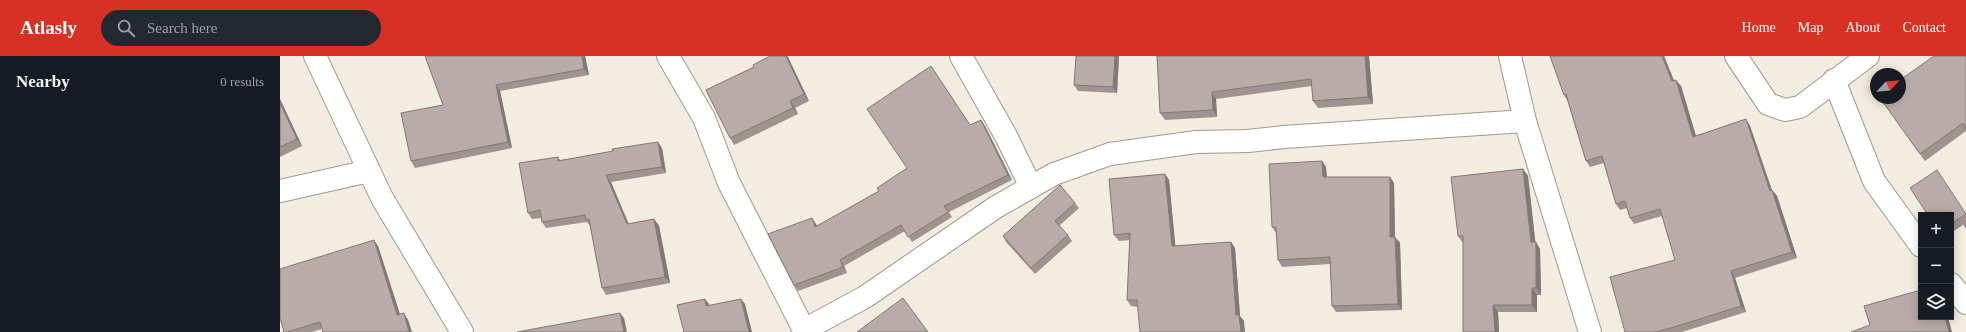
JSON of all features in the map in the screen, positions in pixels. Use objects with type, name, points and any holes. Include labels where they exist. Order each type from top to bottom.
[{"type":"street","points":[[315,56],[369,171],[393,216],[462,332]]},
{"type":"street","points":[[668,56],[704,118],[729,183],[804,331],[865,297],[996,207],[1054,174],[1110,154],[1196,142],[1248,141],[1284,137],[1525,121]]},
{"type":"street","points":[[961,56],[1006,136],[1031,187]]},
{"type":"street","points":[[1510,56],[1525,121],[1590,332]]},
{"type":"street","points":[[1736,56],[1768,104],[1785,110],[1800,107],[1868,56]]},
{"type":"street","points":[[1834,80],[1874,181],[1918,242]]},
{"type":"street","points":[[280,191],[369,171]]},
{"type":"street","points":[[1954,288],[1966,303]]},
{"type":"building","points":[[425,56],[582,56],[584,69],[496,85],[508,142],[411,161],[401,113],[443,105]]},
{"type":"building","points":[[770,56],[786,56],[804,94],[790,101],[793,108],[730,138],[706,90],[754,67],[753,65]]},
{"type":"building","points":[[1076,56],[1115,56],[1113,87],[1074,85]]},
{"type":"building","points":[[1157,56],[1365,56],[1368,97],[1313,101],[1311,79],[1212,92],[1213,110],[1160,113]]},
{"type":"building","points":[[1550,56],[1662,56],[1672,81],[1676,80],[1693,137],[1746,119],[1770,191],[1772,190],[1792,252],[1731,271],[1741,306],[1655,332],[1625,332],[1610,277],[1675,260],[1660,209],[1630,218],[1625,201],[1616,204],[1602,156],[1586,161],[1566,94],[1564,95]]},
{"type":"building","points":[[1934,56],[1966,56],[1966,129],[1963,123],[1920,154],[1884,104],[1906,104],[1906,76]]},
{"type":"building","points":[[931,66],[970,125],[981,120],[1008,175],[944,206],[948,212],[908,237],[901,225],[840,260],[843,267],[794,285],[768,234],[812,218],[815,227],[879,191],[877,188],[907,168],[867,109]]},
{"type":"building","points":[[280,103],[297,139],[280,147]]},
{"type":"building","points":[[658,142],[662,167],[606,175],[627,224],[654,219],[665,277],[602,288],[589,219],[586,220],[585,215],[542,222],[540,210],[528,213],[519,163],[558,157],[558,161],[613,151],[612,149]]},
{"type":"building","points":[[1322,161],[1323,177],[1390,177],[1390,237],[1395,237],[1398,304],[1332,306],[1330,257],[1278,260],[1276,227],[1272,227],[1269,164]]},
{"type":"building","points":[[1523,169],[1531,242],[1536,242],[1536,288],[1532,288],[1532,305],[1493,305],[1495,332],[1463,332],[1463,236],[1458,236],[1451,177]]},
{"type":"building","points":[[1937,170],[1966,214],[1954,222],[1954,212],[1926,212],[1910,188]]},
{"type":"building","points":[[1165,174],[1172,246],[1231,242],[1236,315],[1239,315],[1241,332],[1140,332],[1137,300],[1127,300],[1130,233],[1114,235],[1109,179]]},
{"type":"building","points":[[1060,185],[1075,203],[1055,221],[1068,235],[1031,268],[1003,236]]},
{"type":"building","points":[[374,240],[397,315],[404,313],[409,332],[323,332],[320,322],[284,332],[280,318],[280,269]]},
{"type":"building","points":[[1918,291],[1918,320],[1946,320],[1949,332],[1851,332],[1870,325],[1864,306]]},
{"type":"building","points":[[903,298],[928,332],[857,332]]},
{"type":"building","points":[[705,299],[706,306],[741,299],[749,332],[684,332],[677,305]]},
{"type":"building","points":[[620,313],[624,332],[517,332]]}]
